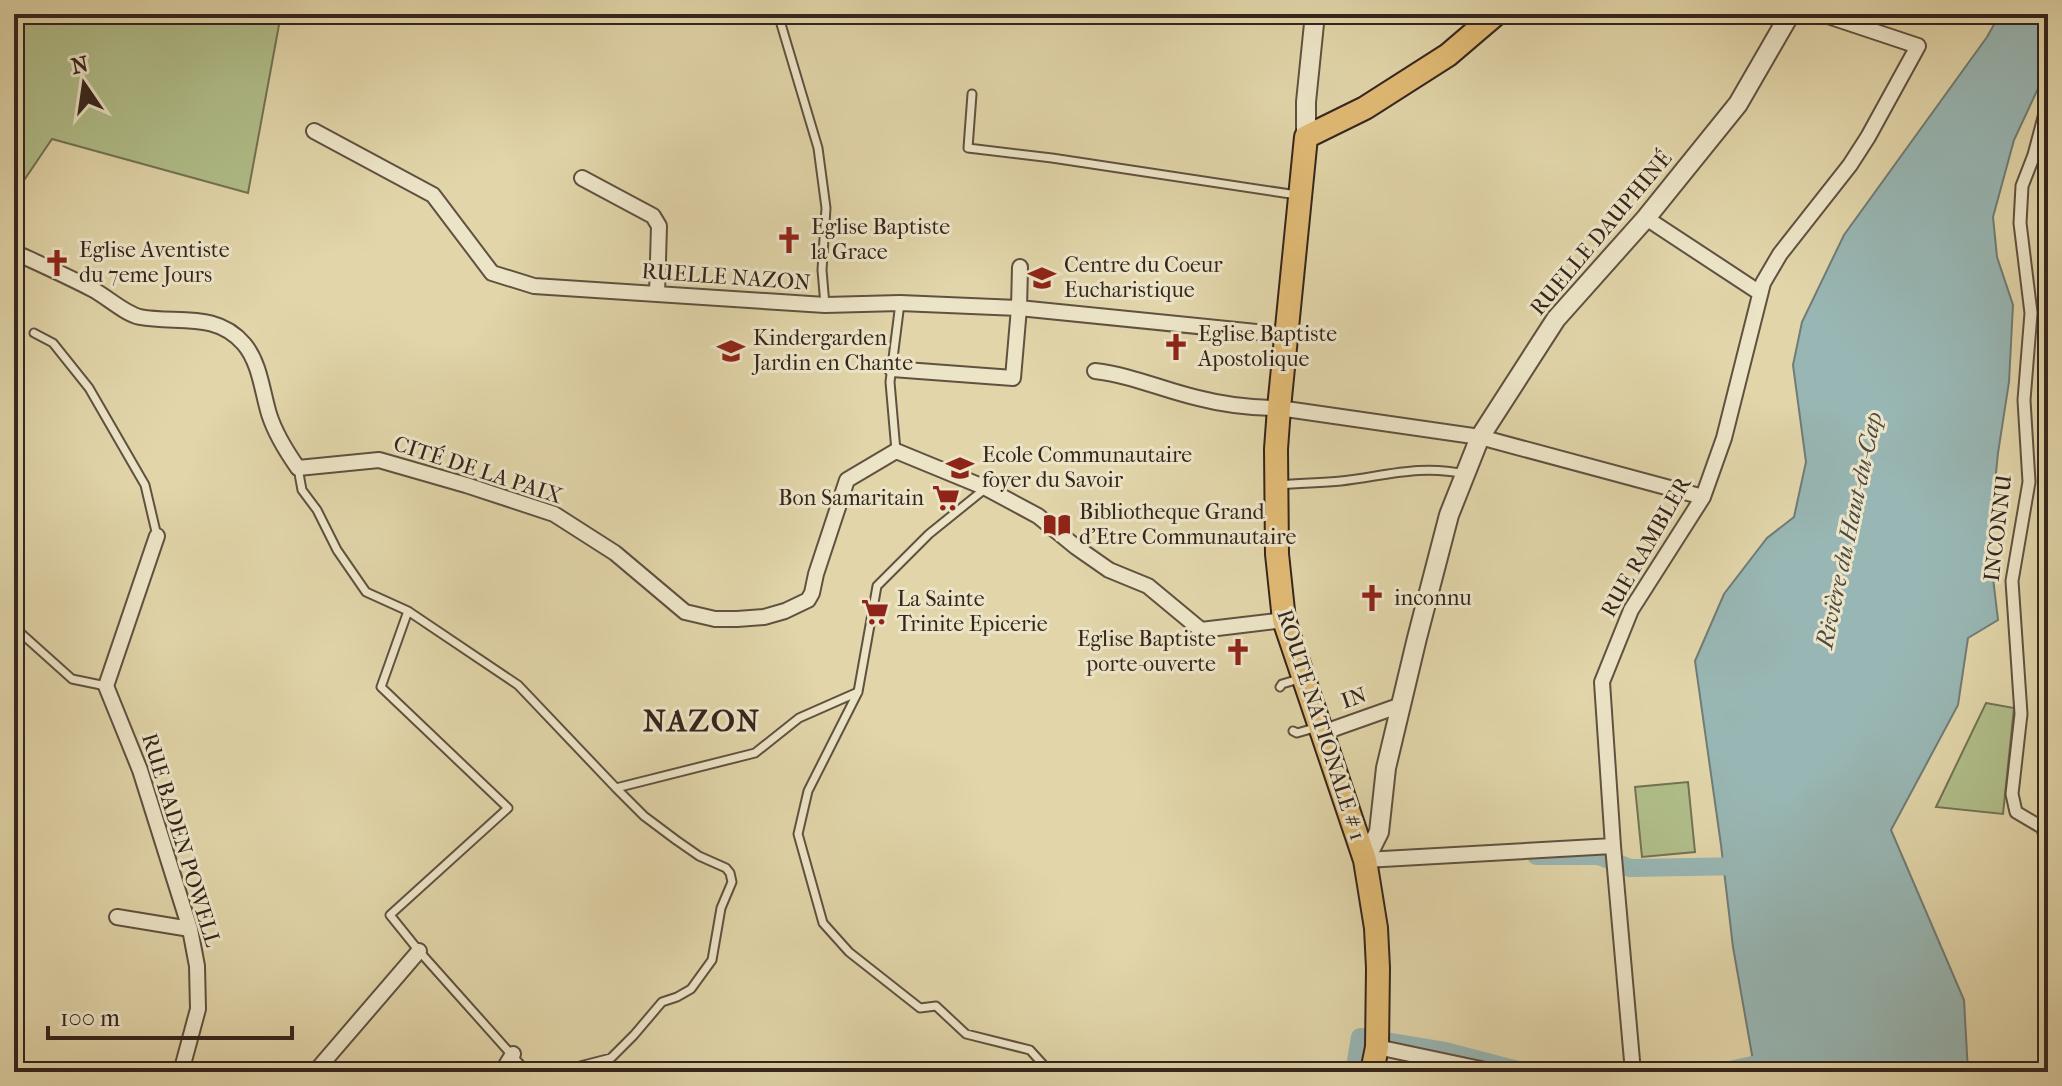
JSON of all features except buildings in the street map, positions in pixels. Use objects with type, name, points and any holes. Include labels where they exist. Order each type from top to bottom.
[{"type":"main road","points":[[1306,137],[1365,108],[1448,55],[1496,14]]},
{"type":"main road","name":"ROUTE NATIONALE # 1","points":[[1306,137],[1276,449],[1277,554],[1284,620],[1365,860],[1376,928],[1378,968],[1377,1047],[1372,1072]]},
{"type":"street","points":[[1306,137],[1306,102],[1315,14]]},
{"type":"street","name":"RUELLE DAUPHINÉ","points":[[1365,860],[1379,832],[1386,768],[1449,515],[1480,437],[1556,319],[1646,218],[1738,104],[1790,14]]},
{"type":"street","name":"RUE RAMBLER","points":[[1633,1072],[1602,682],[1631,610],[1703,497],[1724,438],[1763,283],[1780,254],[1850,165],[1918,46],[1822,14]]},
{"type":"street","name":"INCONNU","points":[[2048,102],[2022,186],[2020,223],[2031,313],[2024,400],[2029,482],[2012,581],[2021,714],[2012,794],[2016,812],[2043,828],[2048,850]]},
{"type":"street","name":"RUELLE NAZON","points":[[314,131],[433,195],[492,273],[534,286],[825,305],[900,303],[1019,308],[1286,335]]},
{"type":"street","points":[[582,178],[653,216],[659,226],[657,294]]},
{"type":"street","points":[[1646,218],[1760,293]]},
{"type":"street","points":[[14,252],[93,289],[137,317],[217,324],[234,335],[246,346],[260,375],[276,432],[298,468]]},
{"type":"street","points":[[892,369],[1013,378],[1020,267]]},
{"type":"street","points":[[1095,371],[1118,374],[1198,398],[1247,408],[1279,408],[1480,437],[1703,497]]},
{"type":"street","points":[[896,451],[986,488],[1038,516],[1109,570],[1148,586],[1201,630],[1284,620]]},
{"type":"street","name":"CITÉ DE LA PAIX","points":[[298,468],[379,460],[554,514],[615,553],[685,612],[715,619],[737,619],[764,617],[808,600],[847,480],[896,451]]},
{"type":"street","points":[[106,686],[157,536]]},
{"type":"street","name":"RUE BADEN POWELL","points":[[106,686],[140,770],[190,929],[197,966],[198,1009],[181,1072]]},
{"type":"street","name":"IN","points":[[1321,730],[1401,705]]},
{"type":"street","points":[[1365,860],[1613,846]]},
{"type":"street","points":[[117,917],[190,929]]},
{"type":"street","points":[[315,1072],[419,951]]},
{"type":"street","points":[[1377,1047],[1495,1072]]},
{"type":"street","points":[[502,1072],[513,1054]]},
{"type":"lane","points":[[778,14],[818,148],[826,208],[822,270],[825,305]]},
{"type":"lane","points":[[972,94],[968,148],[1299,195]]},
{"type":"lane","points":[[896,451],[890,382],[900,303]]},
{"type":"lane","points":[[34,333],[53,343],[89,388],[145,485],[157,536]]},
{"type":"lane","points":[[298,468],[302,490],[366,592],[408,611],[518,685],[644,816],[699,856],[726,868],[732,882],[721,908],[712,960],[691,989],[662,1002],[611,1058],[567,1072]]},
{"type":"lane","points":[[1277,486],[1422,469],[1466,474]]},
{"type":"lane","points":[[986,488],[929,534],[877,586],[858,692],[808,791],[798,834],[823,923],[849,952],[920,1008],[936,1006],[966,1034],[1030,1050],[1050,1072]]},
{"type":"lane","points":[[408,611],[381,687],[508,808],[390,915],[527,1072]]},
{"type":"lane","points":[[14,627],[72,679],[106,686]]},
{"type":"lane","points":[[1280,687],[1304,677]]},
{"type":"lane","points":[[616,788],[755,753],[799,718],[858,692]]},
{"type":"lane","points":[[1293,731],[1321,730]]},
{"type":"green space","points":[[14,14],[281,14],[248,193],[52,139],[14,195]]},
{"type":"green space","points":[[1986,703],[2014,708],[2003,814],[1936,807]]},
{"type":"green space","points":[[1688,782],[1695,852],[1642,857],[1635,787]]},
{"type":"water","name":"Rivière du Haut-du-Cap","points":[[2000,14],[2048,14],[2048,67],[2014,140],[1993,217],[1997,257],[2013,305],[2009,382],[1989,544],[1998,620],[1968,638],[1958,705],[1891,830],[1964,1000],[1968,1072],[1755,1072],[1733,947],[1695,661],[1724,594],[1767,538],[1794,517],[1806,462],[1793,365],[1802,322],[1844,235],[1987,37]]},
{"type":"waterway","points":[[1536,856],[1599,856],[1630,868],[1748,866]]},
{"type":"waterway","points":[[1354,1072],[1360,1037],[1445,1051],[1526,1072]]},
{"type":"waterway","points":[[1720,1072],[1776,1060]]},
{"type":"place","name":"Eglise Baptiste la Grace","points":[[789,240]]},
{"type":"place","name":"Eglise Aventiste du 7eme Jours","points":[[57,263]]},
{"type":"place","name":"Centre du Coeur Eucharistique","points":[[1042,278]]},
{"type":"place","name":"Eglise Baptiste Apostolique","points":[[1176,347]]},
{"type":"place","name":"Kindergarden Jardin en Chante","points":[[731,351]]},
{"type":"place","name":"Ecole Communautaire foyer du Savoir","points":[[960,468]]},
{"type":"place","name":"Bon Samaritain","points":[[946,498]]},
{"type":"place","name":"Bibliotheque Grand d'Etre Communautaire","points":[[1057,525]]},
{"type":"place","name":"inconnu","points":[[1372,598]]},
{"type":"place","name":"La Sainte Trinite Epicerie","points":[[875,612]]},
{"type":"place","name":"Eglise Baptiste porte-ouverte","points":[[1238,652]]},
{"type":"district","name":"NAZON","points":[[702,721]]}]
